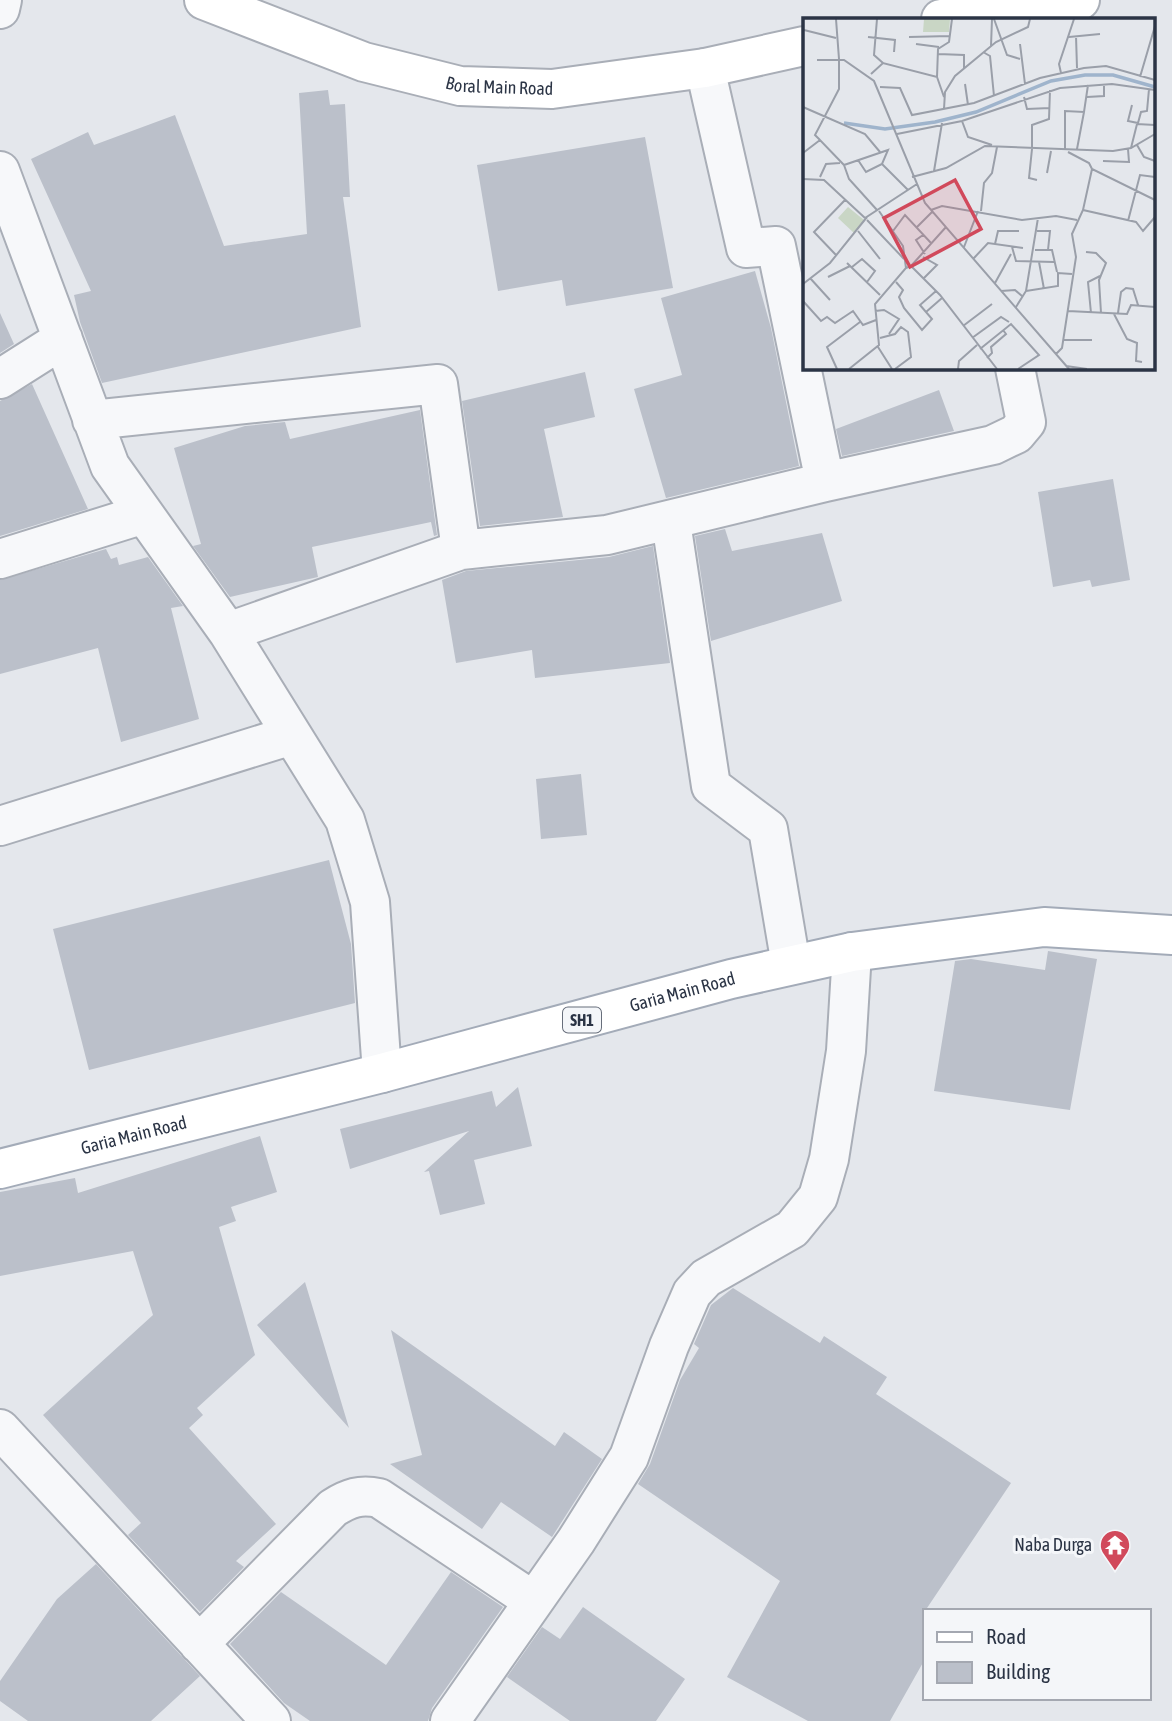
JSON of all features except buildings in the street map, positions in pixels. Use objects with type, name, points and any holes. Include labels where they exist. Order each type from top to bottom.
[{"type":"main road","name":"Boral Main Road","points":[[204,0],[364,62],[460,86],[552,89],[705,68],[803,46]]},
{"type":"main road","points":[[948,18],[1080,0]]},
{"type":"main road","name":"Garia Main Road","points":[[0,1169],[382,1073],[791,965],[852,952],[1044,927],[1172,935]]},
{"type":"street","points":[[0,9],[2,0]]},
{"type":"street","points":[[705,68],[746,248],[776,246],[825,482]]},
{"type":"street","points":[[0,171],[110,466],[228,632],[345,820],[370,902],[382,1073]]},
{"type":"street","points":[[0,379],[63,339]]},
{"type":"street","points":[[228,632],[461,550],[607,535],[671,522],[825,482],[993,445],[1016,434],[1026,422],[1014,369]]},
{"type":"street","points":[[92,420],[438,384],[461,550]]},
{"type":"street","points":[[0,559],[144,514]]},
{"type":"street","points":[[671,522],[711,786],[768,829],[791,965]]},
{"type":"street","points":[[0,826],[292,735]]},
{"type":"street","points":[[450,1721],[532,1600],[576,1541],[629,1457],[673,1335],[692,1293],[706,1278],[792,1229],[818,1197],[829,1158],[846,1051],[852,952]]},
{"type":"street","points":[[0,1429],[271,1721]]},
{"type":"street","points":[[200,1644],[332,1508],[349,1498],[365,1495],[379,1498],[532,1600]]},
{"type":"place","name":"Naba Durga","points":[[1115,1572]]}]
